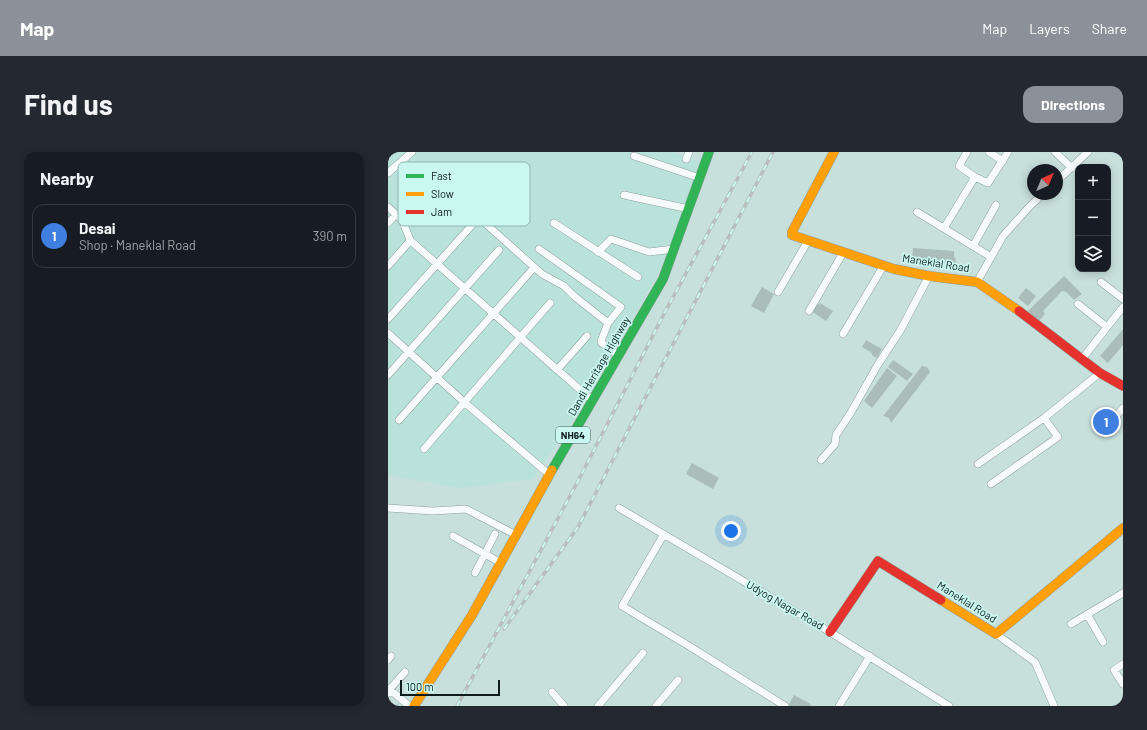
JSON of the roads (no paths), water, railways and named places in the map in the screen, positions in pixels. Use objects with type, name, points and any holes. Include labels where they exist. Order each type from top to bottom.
[{"type":"main road","name":"Maneklal Road","points":[[834,152],[792,232],[792,235],[884,265],[929,276],[977,282],[1032,320],[1100,373],[1123,386]]},
{"type":"main road","name":"Dandi Heritage Highway","points":[[414,706],[472,615],[550,475],[664,279],[700,178],[706,153]]},
{"type":"main road","name":"Maneklal Road","points":[[830,632],[878,561],[996,634],[1123,528]]},
{"type":"street","points":[[401,162],[412,152]]},
{"type":"street","points":[[686,159],[689,152]]},
{"type":"street","points":[[967,152],[959,166],[975,178],[988,183],[1008,152]]},
{"type":"street","points":[[989,152],[1003,161]]},
{"type":"street","points":[[1055,152],[1072,168]]},
{"type":"street","points":[[1063,176],[1088,152]]},
{"type":"street","points":[[634,156],[700,178]]},
{"type":"street","points":[[388,173],[398,164]]},
{"type":"street","points":[[944,228],[975,178]]},
{"type":"street","points":[[624,195],[689,209]]},
{"type":"street","points":[[977,282],[1003,236],[1036,200]]},
{"type":"street","points":[[973,246],[996,205]]},
{"type":"street","points":[[388,207],[398,216]]},
{"type":"street","points":[[917,212],[991,257]]},
{"type":"street","points":[[554,223],[638,277]]},
{"type":"street","points":[[404,226],[411,242],[593,401]]},
{"type":"street","points":[[388,319],[471,226]]},
{"type":"street","points":[[488,226],[542,274],[565,287],[608,323]]},
{"type":"street","points":[[598,252],[611,239],[649,252],[674,249]]},
{"type":"street","points":[[778,292],[808,241]]},
{"type":"street","points":[[388,266],[411,242]]},
{"type":"street","points":[[388,375],[499,250]]},
{"type":"street","points":[[539,250],[621,307],[608,323],[602,343],[619,356]]},
{"type":"street","points":[[809,311],[844,253]]},
{"type":"street","points":[[843,334],[884,265]]},
{"type":"street","points":[[399,420],[531,270]]},
{"type":"street","points":[[821,460],[835,444],[836,435],[901,328],[929,276]]},
{"type":"street","points":[[1101,282],[1123,299]]},
{"type":"street","points":[[424,449],[550,304]]},
{"type":"street","points":[[1078,304],[1107,327]]},
{"type":"street","points":[[1082,359],[1123,307]]},
{"type":"street","points":[[388,333],[464,402],[550,475]]},
{"type":"street","points":[[557,370],[587,336]]},
{"type":"street","points":[[978,464],[1044,418],[1100,373]]},
{"type":"street","points":[[1105,429],[1123,408]]},
{"type":"street","points":[[991,484],[1058,437],[1044,418]]},
{"type":"street","points":[[388,508],[429,511],[466,509],[516,535]]},
{"type":"street","name":"Udyog Nagar Road","points":[[619,508],[830,632],[949,706]]},
{"type":"street","points":[[475,573],[495,534]]},
{"type":"street","points":[[664,534],[622,606],[690,646],[785,706]]},
{"type":"street","points":[[453,536],[501,563]]},
{"type":"street","points":[[1072,624],[1123,593]]},
{"type":"street","points":[[1087,614],[1103,642]]},
{"type":"street","points":[[996,634],[1035,662],[1054,706]]},
{"type":"street","points":[[598,706],[643,653]]},
{"type":"street","points":[[839,706],[870,656]]},
{"type":"street","points":[[1123,664],[1114,670],[1123,684]]},
{"type":"street","points":[[388,692],[405,672]]},
{"type":"street","points":[[656,706],[678,680]]},
{"type":"street","points":[[388,692],[394,693],[409,706]]},
{"type":"street","points":[[552,692],[564,706]]},
{"type":"railway","points":[[457,706],[577,483],[665,312],[752,152]]},
{"type":"railway","points":[[504,629],[578,527],[773,152]]},
{"type":"place","name":"Desai","points":[[1106,422]]}]
